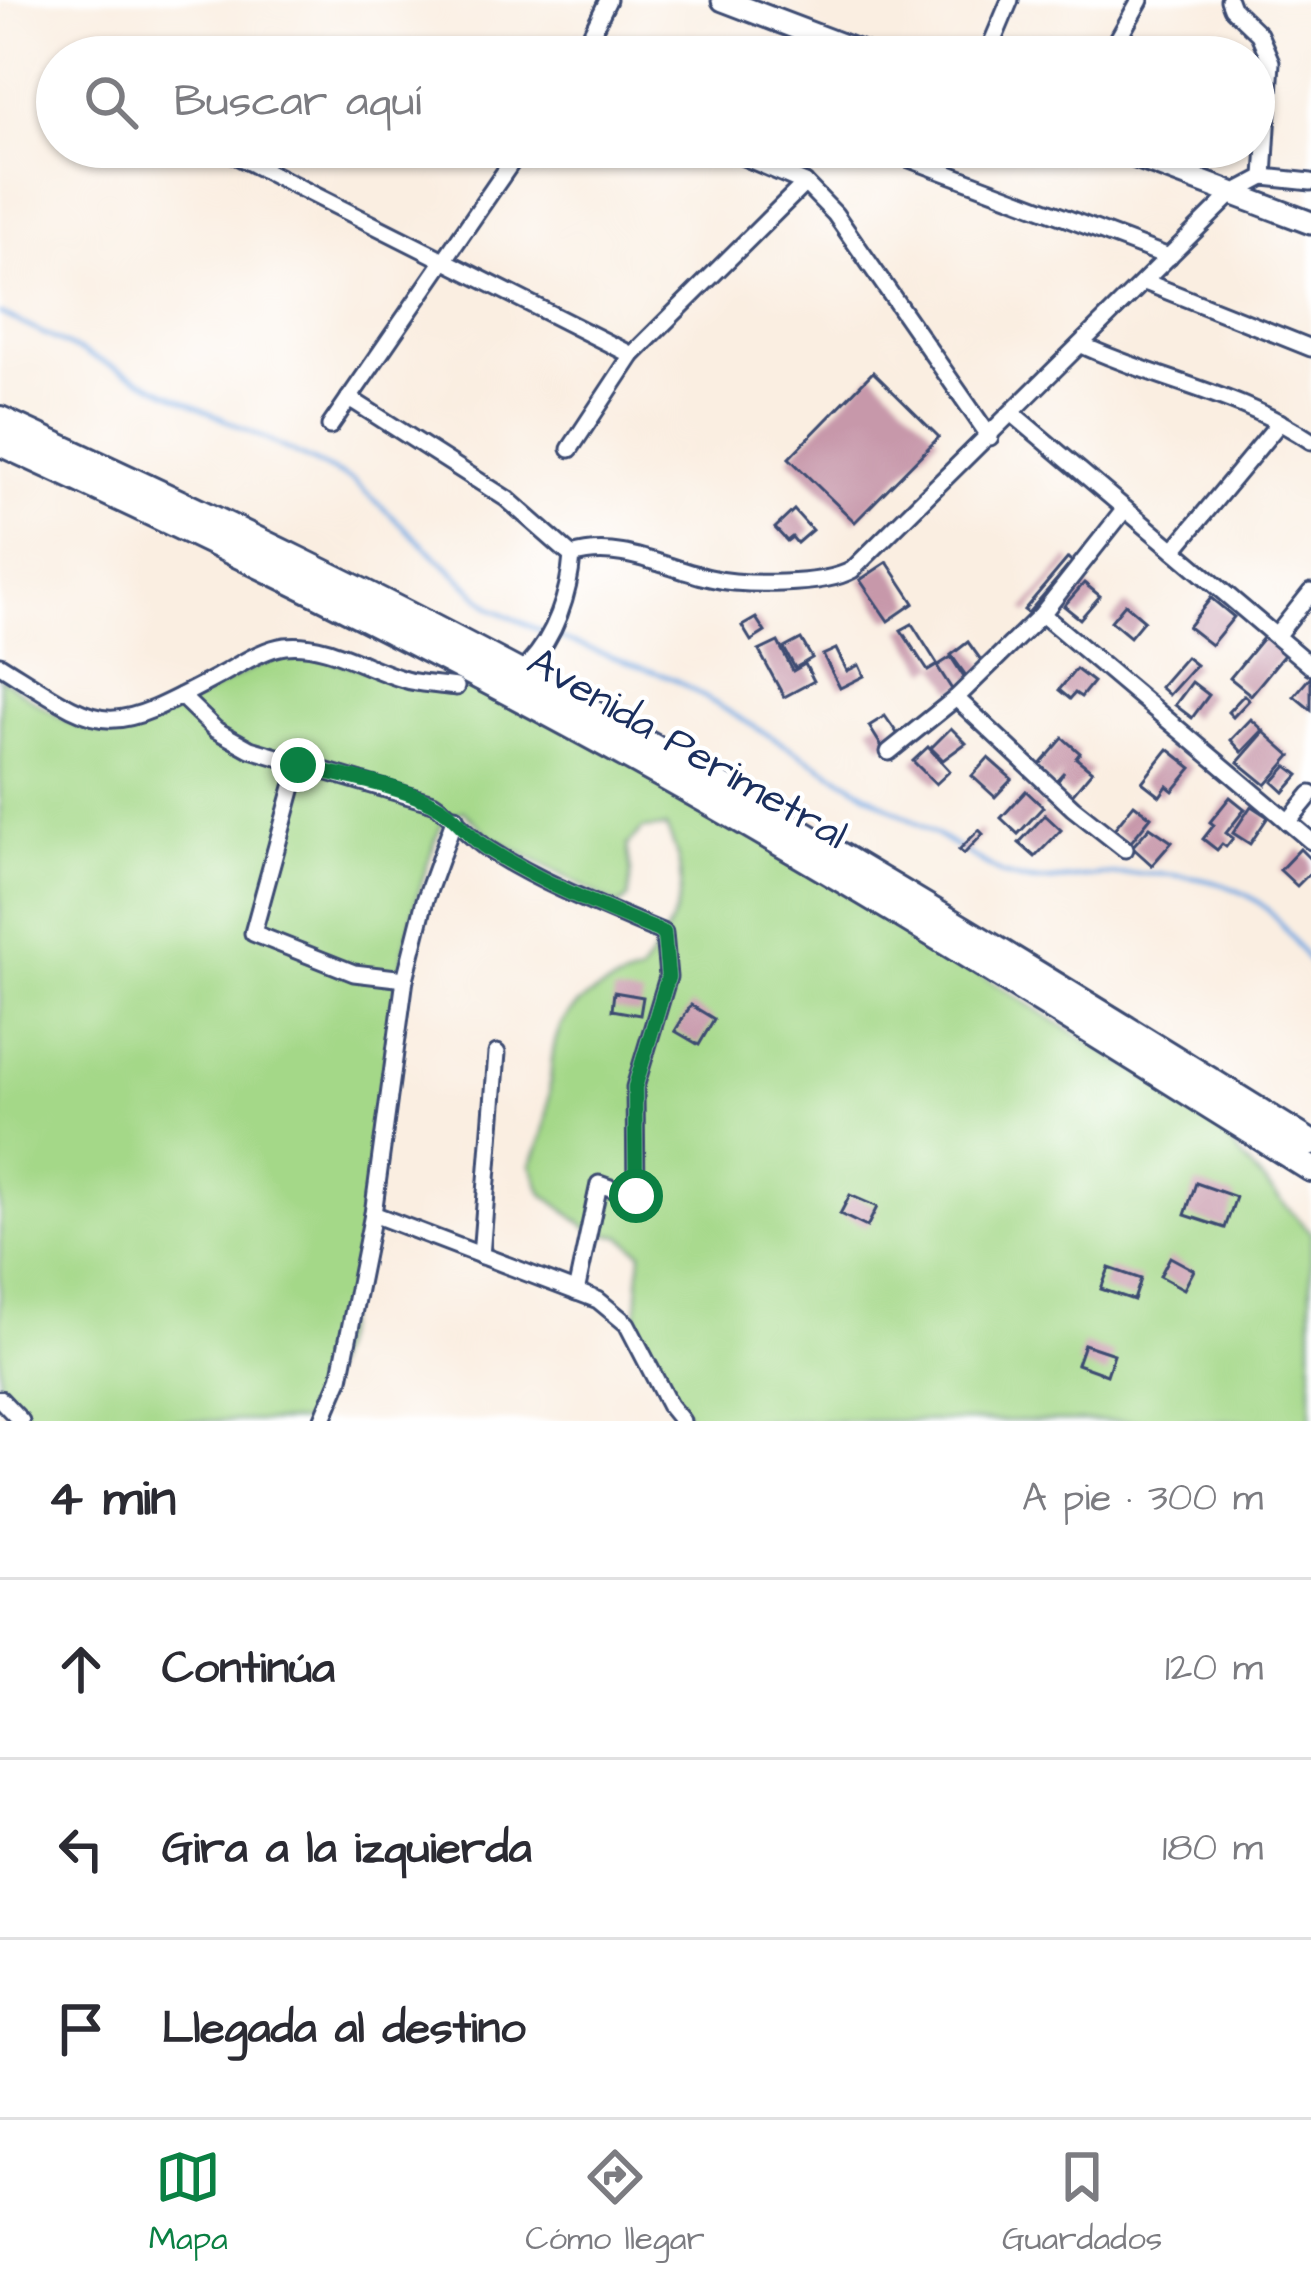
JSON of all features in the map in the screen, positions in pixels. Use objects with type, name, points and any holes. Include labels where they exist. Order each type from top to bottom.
[{"type":"main road","name":"Avenida Perimetral","points":[[0,419],[248,533],[585,708],[957,923],[1311,1143]]},
{"type":"main road","name":"Avenida Perimetral","points":[[0,443],[239,553],[574,727],[945,941],[1311,1168]]},
{"type":"street","points":[[590,36],[608,0]]},
{"type":"street","points":[[723,0],[818,36]]},
{"type":"street","points":[[995,36],[1010,0]]},
{"type":"street","points":[[1120,36],[1140,0]]},
{"type":"street","points":[[1229,0],[1258,36]]},
{"type":"street","points":[[261,168],[632,355]]},
{"type":"street","points":[[329,426],[508,168]]},
{"type":"street","points":[[770,168],[806,183],[835,214],[990,436]]},
{"type":"street","points":[[933,168],[1169,257]]},
{"type":"street","points":[[1165,168],[1311,224]]},
{"type":"street","points":[[1264,177],[1265,168]]},
{"type":"street","points":[[572,556],[593,549],[716,580],[838,578],[852,571],[1232,194],[1264,177],[1311,182]]},
{"type":"street","points":[[570,449],[632,355],[806,183]]},
{"type":"street","points":[[1144,282],[1311,348]]},
{"type":"street","points":[[1082,345],[1280,422],[1311,441]]},
{"type":"street","points":[[349,398],[507,499],[572,556]]},
{"type":"street","points":[[1013,414],[1311,665]]},
{"type":"street","points":[[1174,550],[1280,422]]},
{"type":"street","points":[[889,752],[956,698],[1042,614],[1125,509]]},
{"type":"street","points":[[529,664],[547,645],[570,580],[572,556]]},
{"type":"street","points":[[1276,636],[1311,592]]},
{"type":"street","points":[[1042,614],[1311,841]]},
{"type":"street","points":[[0,665],[78,714],[100,721],[125,721],[282,646],[313,646],[408,680],[456,687]]},
{"type":"street","points":[[182,696],[216,730],[250,749],[433,803],[491,851],[572,895],[664,933],[668,977],[635,1087],[636,1196],[599,1184],[576,1292]]},
{"type":"street","points":[[956,698],[1073,808],[1125,849]]},
{"type":"street","points":[[298,765],[254,933],[354,973],[405,979]]},
{"type":"street","points":[[1288,822],[1311,794]]},
{"type":"street","points":[[322,1421],[340,1379],[373,1214],[405,979],[425,901],[455,817]]},
{"type":"street","points":[[481,1256],[497,1053]]},
{"type":"street","points":[[373,1214],[598,1300],[627,1324],[682,1421]]},
{"type":"street","points":[[0,1399],[21,1421]]},
{"type":"green space","points":[[293,654],[397,678],[429,680],[467,672],[579,724],[1217,1122],[1240,1156],[1311,1233],[1311,1421],[693,1421],[675,1401],[656,1356],[636,1325],[641,1252],[621,1236],[593,1232],[543,1194],[531,1165],[543,1132],[560,1028],[574,1008],[600,990],[640,974],[653,954],[678,904],[680,869],[675,849],[666,827],[643,829],[627,845],[628,899],[619,906],[492,837],[463,811],[443,821],[409,929],[347,1305],[332,1364],[306,1421],[31,1421],[0,1384],[0,677],[77,726],[123,733]]},
{"type":"building","points":[[873,372],[939,437],[855,522],[789,458]]},
{"type":"building","points":[[794,510],[812,530],[797,543],[792,537],[787,541],[775,528]]},
{"type":"building","points":[[1068,558],[1072,562],[1028,613],[1024,610]]},
{"type":"building","points":[[887,562],[914,603],[888,621],[860,580]]},
{"type":"building","points":[[1084,583],[1100,596],[1080,619],[1064,606]]},
{"type":"building","points":[[1211,598],[1234,617],[1211,645],[1188,627]]},
{"type":"building","points":[[1125,604],[1144,620],[1130,637],[1111,621]]},
{"type":"building","points":[[756,618],[765,632],[751,641],[742,626]]},
{"type":"building","points":[[912,624],[938,665],[928,671],[901,630]]},
{"type":"building","points":[[1267,633],[1288,650],[1251,695],[1230,678]]},
{"type":"building","points":[[801,639],[812,658],[795,668],[784,648]]},
{"type":"building","points":[[778,642],[793,671],[805,664],[814,681],[784,697],[759,651]]},
{"type":"building","points":[[968,642],[986,667],[969,680],[951,655]]},
{"type":"building","points":[[836,649],[847,671],[859,665],[864,676],[840,688],[823,655]]},
{"type":"building","points":[[951,657],[967,682],[953,691],[937,666]]},
{"type":"building","points":[[1186,657],[1196,665],[1169,695],[1160,687]]},
{"type":"building","points":[[1076,669],[1093,682],[1081,697],[1075,693],[1070,699],[1059,690]]},
{"type":"building","points":[[1311,676],[1311,710],[1294,696]]},
{"type":"building","points":[[1192,682],[1209,695],[1192,718],[1175,705]]},
{"type":"building","points":[[1244,695],[1249,700],[1233,717],[1228,712]]},
{"type":"building","points":[[885,716],[899,736],[882,747],[869,726]]},
{"type":"building","points":[[1251,719],[1263,730],[1242,752],[1231,740]]},
{"type":"building","points":[[951,728],[966,743],[943,760],[931,748]]},
{"type":"building","points":[[1264,732],[1291,756],[1266,785],[1238,762]]},
{"type":"building","points":[[1063,738],[1092,771],[1071,796],[1056,784],[1064,772],[1053,784],[1036,769]]},
{"type":"building","points":[[928,747],[950,771],[936,784],[913,761]]},
{"type":"building","points":[[1168,749],[1192,768],[1173,791],[1167,786],[1160,796],[1142,782]]},
{"type":"building","points":[[988,758],[1012,779],[995,797],[972,776]]},
{"type":"building","points":[[1287,766],[1299,775],[1284,792],[1273,782]]},
{"type":"building","points":[[1026,791],[1043,807],[1018,834],[1001,818]]},
{"type":"building","points":[[1230,797],[1245,809],[1226,833],[1233,838],[1217,850],[1203,839]]},
{"type":"building","points":[[1134,804],[1151,817],[1131,842],[1114,829]]},
{"type":"building","points":[[1251,806],[1268,817],[1250,844],[1233,833]]},
{"type":"building","points":[[1045,815],[1061,830],[1035,857],[1019,843]]},
{"type":"building","points":[[1150,827],[1172,842],[1152,865],[1132,847]]},
{"type":"building","points":[[979,830],[983,834],[964,854],[959,850]]},
{"type":"building","points":[[1300,849],[1311,860],[1311,872],[1297,886],[1280,870]]},
{"type":"building","points":[[614,992],[643,997],[640,1015],[612,1010]]},
{"type":"building","points":[[691,1005],[714,1019],[699,1045],[675,1031]]},
{"type":"building","points":[[1196,1183],[1236,1197],[1225,1228],[1185,1215]]},
{"type":"building","points":[[850,1195],[877,1207],[867,1227],[840,1214]]},
{"type":"building","points":[[1170,1257],[1194,1270],[1184,1289],[1160,1276]]},
{"type":"building","points":[[1109,1268],[1141,1279],[1134,1300],[1101,1289]]},
{"type":"building","points":[[1084,1344],[1114,1354],[1107,1375],[1077,1364]]},
{"type":"waterway","points":[[0,313],[354,481],[493,609],[543,632]]},
{"type":"waterway","points":[[554,636],[674,679],[1002,874],[1034,881],[1131,874],[1208,881],[1253,899],[1271,913],[1311,964]]},
{"type":"route","points":[[298,765],[433,803],[491,851],[572,895],[664,933],[668,977],[635,1087],[636,1196]]}]
